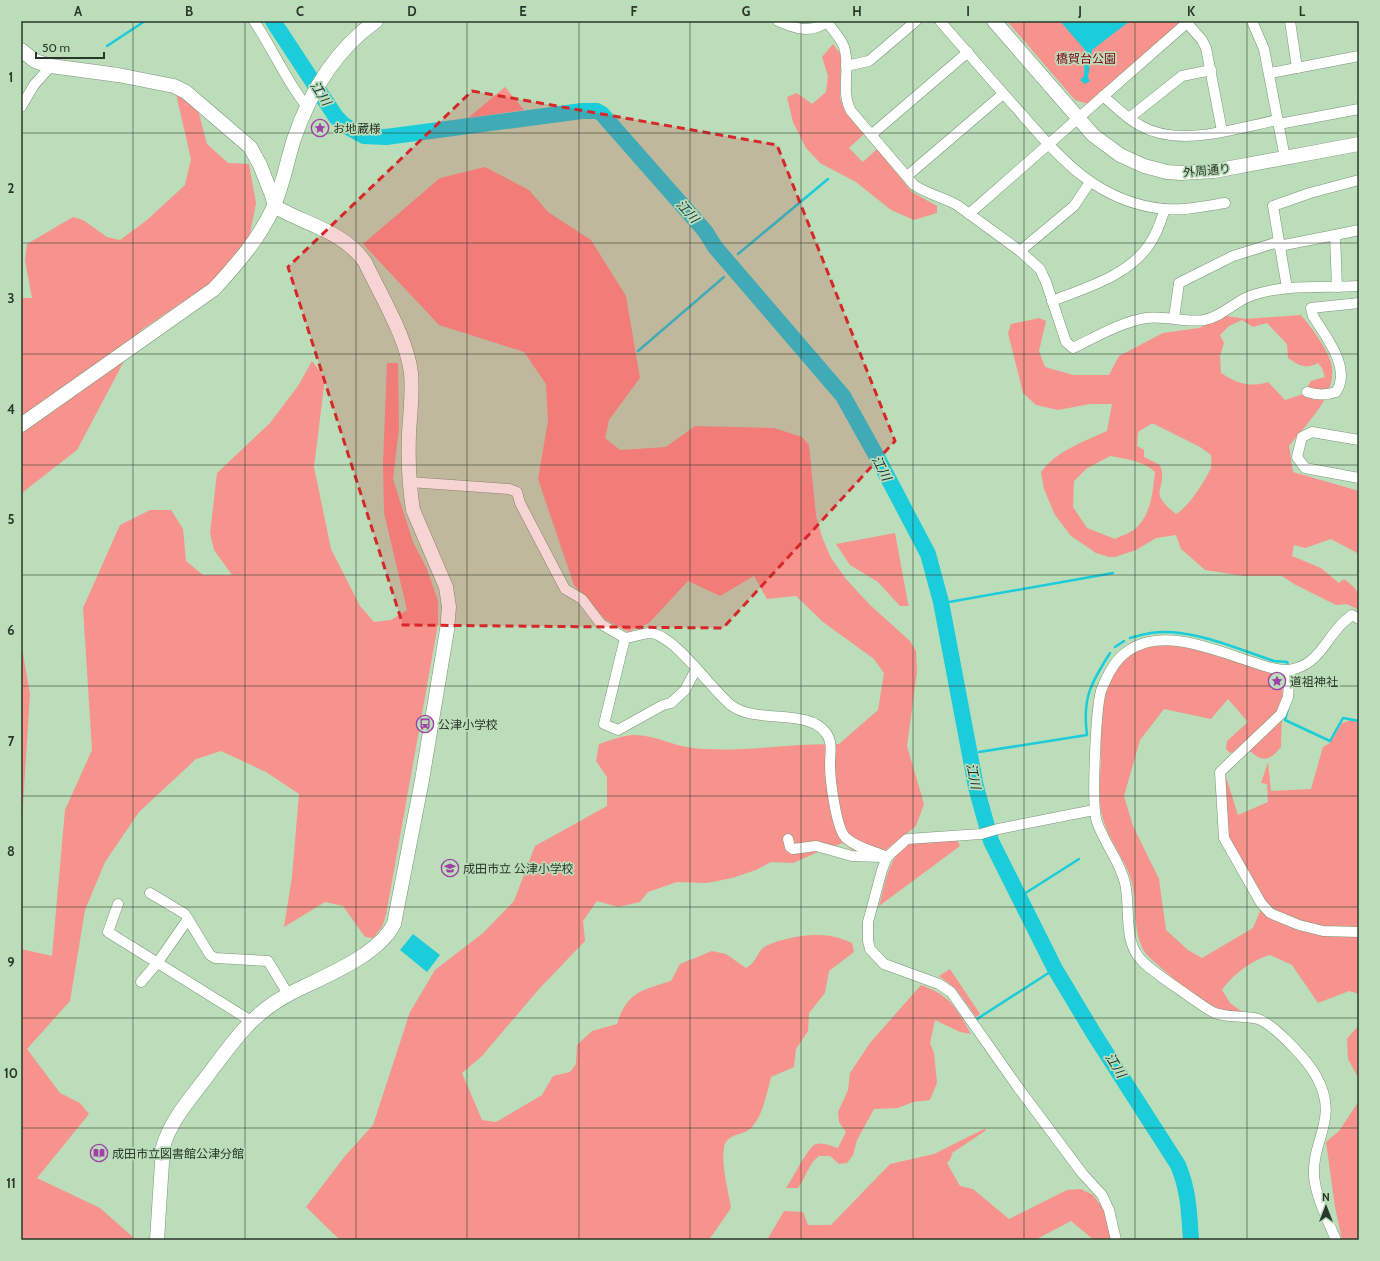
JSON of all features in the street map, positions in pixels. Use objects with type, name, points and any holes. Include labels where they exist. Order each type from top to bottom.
[{"type":"street","points":[[254,21],[266,39],[294,91],[308,102]]},
{"type":"street","points":[[21,425],[214,289],[238,262],[256,240],[274,206],[294,139],[308,102],[323,76],[351,42],[376,21]]},
{"type":"street","points":[[778,21],[801,30],[816,28],[827,21],[844,46],[847,105],[914,185],[922,190],[948,200],[1020,251],[1040,269],[1068,346],[1073,348],[1147,318],[1204,320],[1214,317],[1250,295],[1287,288],[1359,286]]},
{"type":"street","points":[[846,66],[869,61],[916,21]]},
{"type":"street","points":[[940,21],[1048,145],[1074,171],[1090,182],[1128,200],[1165,209],[1188,209],[1224,203]]},
{"type":"street","name":"外周通り","points":[[994,21],[1093,134],[1120,155],[1144,166],[1167,172],[1195,173],[1214,171],[1359,144]]},
{"type":"street","points":[[1252,21],[1264,49],[1270,73],[1285,158]]},
{"type":"street","points":[[1290,21],[1297,68]]},
{"type":"street","points":[[969,214],[1188,22],[1202,40],[1206,48],[1222,131]]},
{"type":"street","points":[[21,50],[35,61],[51,66],[174,86],[186,92],[250,146],[260,165],[273,198],[274,206]]},
{"type":"street","points":[[871,135],[968,52]]},
{"type":"street","points":[[1270,73],[1359,56]]},
{"type":"street","points":[[21,107],[34,84],[51,66]]},
{"type":"street","points":[[1129,118],[1182,76],[1211,70]]},
{"type":"street","points":[[907,176],[1003,94]]},
{"type":"street","points":[[1103,96],[1141,126],[1170,135],[1193,136],[1359,109]]},
{"type":"street","points":[[1287,288],[1273,206],[1359,180]]},
{"type":"street","points":[[1020,251],[1074,206],[1090,182]]},
{"type":"street","points":[[157,1240],[161,1162],[167,1134],[175,1118],[237,1035],[251,1021],[288,994],[308,985],[376,947],[388,935],[394,924],[422,780],[446,638],[449,607],[446,588],[441,573],[413,510],[409,482],[409,435],[412,391],[409,362],[401,338],[366,262],[358,252],[339,236],[274,206]]},
{"type":"street","points":[[1052,301],[1101,281],[1127,267],[1138,258],[1150,244],[1165,209]]},
{"type":"street","points":[[1174,318],[1179,283],[1233,256],[1279,244],[1359,230]]},
{"type":"street","points":[[1335,235],[1337,287]]},
{"type":"street","points":[[1307,392],[1312,394],[1330,394],[1336,392],[1341,382],[1340,364],[1313,316],[1311,308],[1359,303]]},
{"type":"street","points":[[1359,440],[1312,432],[1302,437],[1297,457],[1305,468],[1359,478]]},
{"type":"street","points":[[409,482],[509,489],[517,492],[520,503],[565,589],[582,599],[601,624],[625,638],[650,633],[657,636],[678,650],[732,706],[744,712],[805,720],[822,728],[827,734],[831,744],[830,774],[842,832],[854,844],[887,856]]},
{"type":"street","points":[[1336,1240],[1316,1189],[1314,1175],[1315,1162],[1326,1118],[1323,1093],[1316,1076],[1275,1028],[1255,1018],[1227,1016],[1212,1012],[1142,961],[1132,944],[1127,921],[1127,890],[1123,874],[1097,823],[1094,810],[1098,706],[1101,691],[1115,664],[1122,655],[1130,649],[1148,641],[1177,642],[1276,669],[1290,670],[1296,669],[1314,660],[1340,626],[1352,615],[1359,619]]},
{"type":"street","points":[[625,638],[604,724],[618,730],[663,705],[671,703],[685,690],[696,669]]},
{"type":"street","points":[[1290,670],[1288,697],[1281,714],[1220,772],[1224,838],[1261,903],[1270,913],[1299,925],[1323,931],[1359,932]]},
{"type":"street","points":[[1094,810],[987,832],[906,839],[887,856],[868,922],[868,941],[870,949],[884,964],[939,984],[951,992],[1017,1086],[1082,1173],[1102,1195],[1109,1210],[1116,1240]]},
{"type":"street","points":[[788,839],[790,847],[793,849],[816,846],[852,856],[887,856]]},
{"type":"street","points":[[150,893],[185,914],[210,956],[215,958],[268,961],[288,994]]},
{"type":"street","points":[[118,904],[108,932],[251,1021]]},
{"type":"street","points":[[141,982],[158,962],[188,918]]},
{"type":"highlighted area","points":[[472,91],[777,145],[895,441],[723,628],[403,625],[288,267]]},
{"type":"green space","name":"橋賀台公園","points":[[1007,21],[1183,21],[1088,104],[1075,100]]},
{"type":"green space","points":[[833,44],[841,55],[840,98],[845,112],[864,134],[849,148],[863,162],[877,149],[912,192],[937,206],[937,213],[914,220],[891,210],[856,182],[820,163],[806,148],[793,122],[787,97],[797,93],[812,104],[826,92],[828,76],[822,57]]},
{"type":"green space","points":[[505,87],[524,110],[468,118]]},
{"type":"green space","points":[[176,94],[198,110],[207,144],[228,163],[249,164],[256,203],[249,238],[231,269],[140,331],[77,450],[23,492],[21,496],[21,298],[32,298],[25,261],[27,244],[73,217],[83,220],[107,237],[120,240],[147,220],[185,185],[191,159]]},
{"type":"green space","points":[[485,167],[529,190],[548,212],[591,240],[626,296],[640,378],[609,420],[605,438],[620,450],[666,447],[695,426],[774,428],[802,437],[809,445],[816,516],[822,537],[831,558],[846,579],[870,605],[910,641],[916,651],[917,672],[907,746],[924,804],[916,826],[878,856],[861,856],[843,843],[793,863],[771,862],[756,870],[732,878],[707,883],[677,882],[648,892],[640,902],[618,907],[597,901],[583,921],[585,941],[539,989],[482,1056],[462,1073],[482,1120],[496,1122],[542,1095],[553,1076],[570,1072],[576,1064],[577,1045],[592,1031],[617,1024],[621,1013],[631,999],[644,990],[671,981],[680,964],[712,951],[726,954],[746,968],[766,946],[789,938],[819,935],[832,936],[852,943],[854,952],[829,971],[825,993],[809,1013],[808,1031],[796,1049],[794,1067],[771,1077],[764,1104],[755,1123],[748,1131],[728,1139],[726,1142],[724,1147],[723,1162],[731,1208],[709,1240],[340,1240],[306,1207],[345,1156],[373,1125],[410,1012],[435,970],[483,933],[514,901],[535,846],[607,806],[607,777],[596,761],[599,744],[630,735],[642,735],[686,747],[711,749],[748,749],[839,744],[878,710],[884,673],[874,659],[823,622],[796,596],[767,599],[754,576],[720,596],[688,581],[649,623],[628,632],[605,619],[574,585],[538,479],[548,421],[546,384],[524,352],[439,325],[363,244],[440,178]]},
{"type":"green space","points":[[1301,315],[1320,340],[1331,362],[1332,379],[1324,400],[1311,420],[1289,446],[1293,472],[1359,491],[1359,554],[1331,539],[1305,548],[1294,545],[1292,556],[1321,568],[1339,583],[1344,579],[1349,583],[1357,592],[1359,599],[1359,610],[1347,604],[1336,605],[1294,584],[1282,576],[1244,576],[1205,570],[1181,549],[1176,535],[1156,538],[1136,550],[1115,557],[1109,557],[1096,553],[1071,536],[1055,515],[1044,489],[1041,472],[1048,464],[1071,447],[1107,431],[1112,404],[1090,404],[1058,410],[1036,405],[1023,393],[1008,333],[1011,324],[1039,318],[1046,321],[1039,351],[1045,367],[1073,375],[1109,375],[1119,356],[1163,333],[1199,328],[1226,316],[1246,319]],"holes":[[[1242,320],[1253,327],[1267,323],[1287,344],[1288,358],[1302,366],[1309,366],[1318,363],[1322,368],[1325,377],[1311,381],[1303,394],[1285,400],[1268,382],[1255,385],[1243,384],[1221,373],[1220,356],[1224,343],[1220,335],[1229,326]],[[1151,424],[1154,424],[1200,447],[1211,455],[1211,468],[1205,480],[1186,506],[1176,514],[1162,500],[1160,495],[1162,480],[1160,465],[1144,457],[1144,450],[1137,446],[1138,432]],[[1110,456],[1128,459],[1146,465],[1155,472],[1152,495],[1148,510],[1145,517],[1135,529],[1115,539],[1087,528],[1073,507],[1074,481],[1086,469]]]},
{"type":"green space","points":[[312,361],[325,378],[314,467],[331,549],[360,606],[374,622],[391,620],[407,610],[384,513],[383,463],[387,363],[398,363],[399,428],[393,479],[413,542],[427,569],[438,601],[438,624],[386,915],[382,927],[373,938],[365,937],[343,906],[325,902],[284,927],[292,877],[299,794],[266,772],[221,751],[196,759],[139,812],[105,862],[85,910],[70,1001],[27,1049],[60,1093],[80,1103],[89,1114],[37,1178],[100,1208],[134,1238],[133,1240],[21,1240],[21,949],[52,956],[65,810],[92,750],[83,608],[120,525],[150,510],[171,510],[183,529],[186,561],[203,575],[232,575],[214,550],[210,533],[217,473],[270,423],[298,386]]},
{"type":"green space","points":[[895,533],[909,606],[900,606],[878,582],[850,565],[836,544]]},
{"type":"green space","points":[[21,642],[30,694],[21,837]]},
{"type":"green space","points":[[1154,645],[1176,646],[1192,649],[1283,674],[1281,747],[1272,756],[1264,759],[1256,756],[1246,748],[1230,753],[1226,749],[1227,741],[1248,722],[1228,699],[1211,719],[1164,709],[1140,740],[1124,796],[1133,826],[1159,879],[1166,930],[1188,950],[1202,958],[1253,928],[1261,909],[1228,841],[1222,774],[1226,777],[1238,815],[1268,802],[1267,784],[1261,783],[1268,762],[1271,791],[1311,789],[1323,747],[1330,743],[1342,723],[1352,720],[1359,723],[1359,994],[1349,991],[1318,1003],[1292,965],[1270,955],[1256,960],[1243,969],[1226,984],[1222,990],[1230,1003],[1244,1013],[1217,1011],[1201,1001],[1148,956],[1143,948],[1137,930],[1134,892],[1130,876],[1110,837],[1100,807],[1102,724],[1103,706],[1113,674],[1122,662],[1136,651]]},
{"type":"green space","points":[[957,840],[960,846],[879,906],[888,872],[896,856],[901,850],[913,843]]},
{"type":"green space","points":[[950,969],[980,1014],[976,1017],[956,989],[939,976]]},
{"type":"green space","points":[[921,985],[946,998],[952,1004],[971,1034],[960,1032],[935,1020],[930,1043],[934,1053],[937,1083],[930,1100],[913,1102],[898,1108],[874,1109],[857,1140],[853,1155],[847,1163],[839,1164],[830,1156],[819,1156],[812,1163],[798,1188],[786,1188],[805,1156],[813,1146],[816,1144],[827,1144],[838,1148],[846,1132],[839,1122],[838,1112],[848,1090],[850,1073],[870,1043]]},
{"type":"green space","points":[[1359,1025],[1359,1079],[1348,1059],[1347,1039]]},
{"type":"green space","points":[[1359,1101],[1359,1240],[1342,1240],[1335,1207],[1326,1142],[1339,1131]]},
{"type":"green space","points":[[986,1128],[985,1131],[952,1153],[951,1158],[947,1163],[960,1186],[973,1189],[1009,1219],[1067,1190],[1081,1189],[1093,1195],[1105,1211],[1112,1240],[1094,1240],[1071,1221],[1035,1240],[767,1240],[784,1211],[803,1212],[808,1225],[831,1225],[890,1164],[934,1154]]},
{"type":"water","points":[[1060,21],[1130,21],[1092,50],[1088,77],[1090,81],[1085,84],[1080,80],[1084,76],[1085,50]]},
{"type":"water","points":[[413,934],[440,955],[427,972],[400,950]]},
{"type":"waterway","points":[[107,46],[145,21]]},
{"type":"waterway","name":"江川","points":[[273,21],[336,117],[344,125],[364,136],[386,137],[582,111],[597,111],[602,114],[705,231],[715,247],[843,396],[928,554],[941,602],[976,787],[991,841],[1055,969],[1094,1034],[1178,1165],[1186,1193],[1191,1240]]},
{"type":"waterway","points":[[738,254],[828,179]]},
{"type":"waterway","name":"江川","points":[[728,261],[732,258]]},
{"type":"waterway","name":"江川","points":[[729,271],[732,267]]},
{"type":"waterway","points":[[638,351],[724,277]]},
{"type":"waterway","points":[[949,602],[1113,573]]},
{"type":"waterway","points":[[1130,638],[1151,633],[1181,633],[1213,640],[1274,661],[1287,662],[1288,665]]},
{"type":"waterway","points":[[1115,647],[1124,641]]},
{"type":"waterway","points":[[979,752],[1087,735],[1087,701],[1093,682],[1110,653]]},
{"type":"waterway","points":[[1288,709],[1285,720],[1330,741],[1343,718],[1359,721]]},
{"type":"waterway","points":[[1024,894],[1079,859]]},
{"type":"waterway","points":[[977,1019],[1050,972]]},
{"type":"place","name":"お地蔵様","points":[[320,128]]},
{"type":"place","name":"道祖神社","points":[[1277,681]]},
{"type":"place","name":"公津小学校","points":[[425,724]]},
{"type":"place","name":"成田市立 公津小学校","points":[[450,868]]},
{"type":"place","name":"成田市立図書館公津分館","points":[[99,1153]]}]
